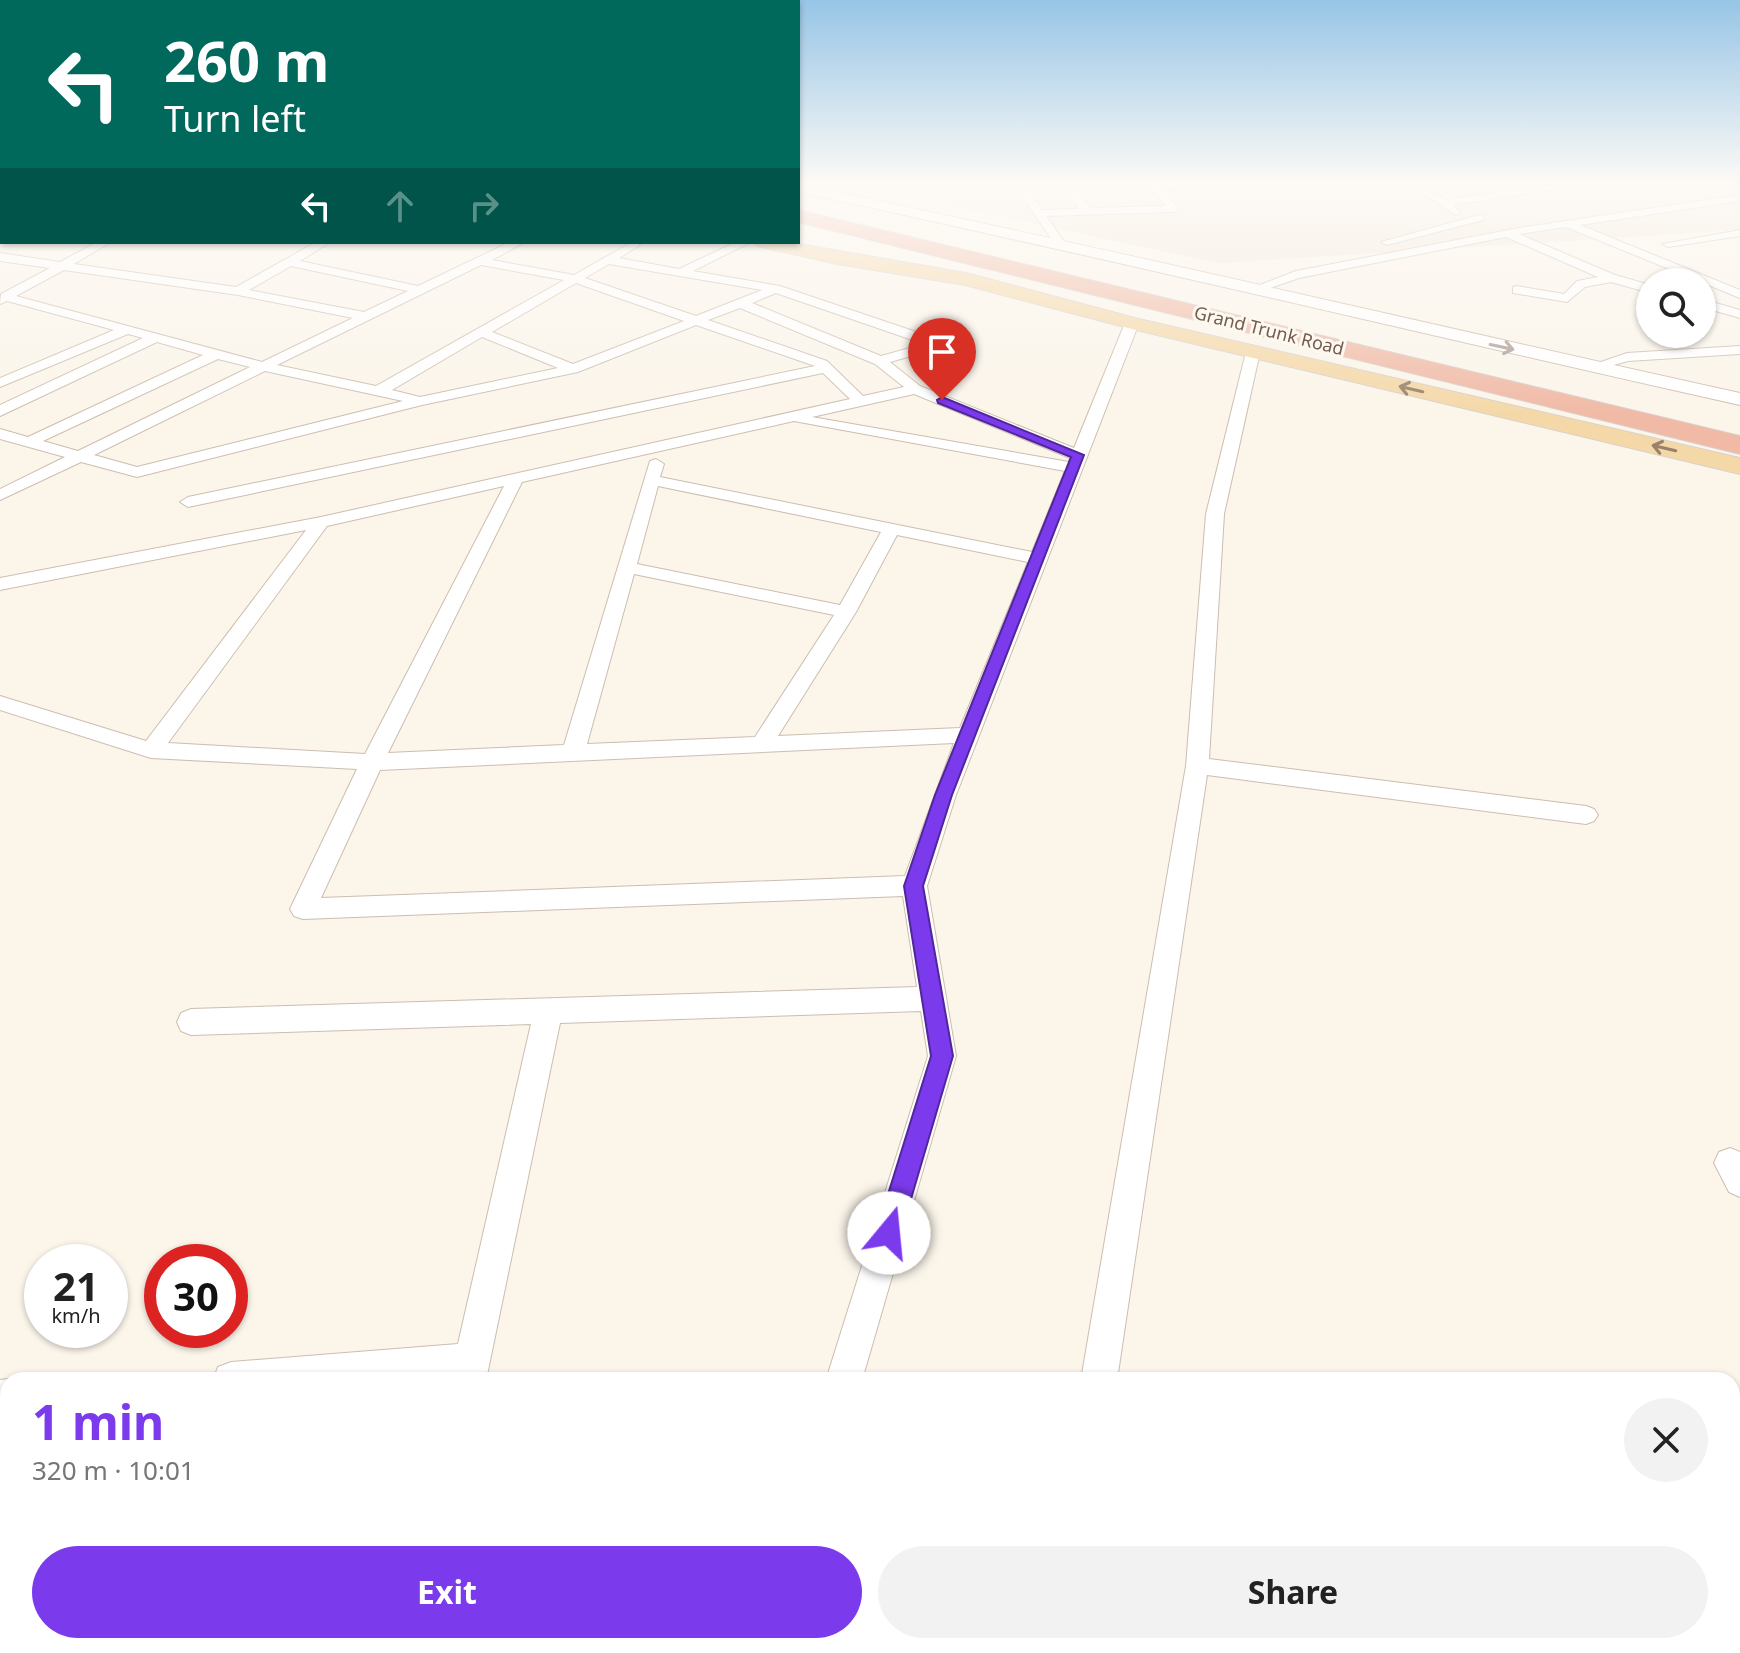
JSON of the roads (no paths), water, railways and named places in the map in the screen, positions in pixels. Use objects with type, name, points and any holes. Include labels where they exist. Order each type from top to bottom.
[{"type":"highway","name":"Grand Trunk Road","points":[[980,260],[1740,445]]},
{"type":"highway","name":"Grand Trunk Road","points":[[1029,260],[1740,427]]},
{"type":"main road","points":[[850,260],[966,279],[1132,323],[1740,466]]},
{"type":"street","points":[[30,260],[238,291],[363,316]]},
{"type":"street","points":[[2,298],[74,260]]},
{"type":"street","points":[[238,291],[292,260]]},
{"type":"street","points":[[379,391],[607,260]]},
{"type":"street","points":[[608,260],[776,289],[938,344],[880,361]]},
{"type":"street","points":[[683,271],[706,260]]},
{"type":"street","points":[[1130,260],[1740,399]]},
{"type":"street","points":[[1344,260],[1351,264]]},
{"type":"street","points":[[1253,290],[1296,275],[1371,260]]},
{"type":"street","points":[[1573,260],[1611,278],[1636,285]]},
{"type":"street","points":[[1657,260],[1740,294]]},
{"type":"street","points":[[0,495],[478,261],[573,278],[822,364],[861,402]]},
{"type":"street","points":[[289,262],[418,290]]},
{"type":"street","points":[[1517,290],[1567,298],[1581,284],[1611,278]]},
{"type":"street","points":[[0,434],[137,472],[422,401],[573,369],[776,289]]},
{"type":"street","points":[[2,298],[261,366],[422,401]]},
{"type":"street","points":[[738,302],[880,361],[915,389],[1076,462]]},
{"type":"street","points":[[1716,307],[1740,314]]},
{"type":"street","points":[[846,1372],[942,1056],[914,886],[967,735],[1132,323]]},
{"type":"street","points":[[0,383],[126,330]]},
{"type":"street","points":[[481,332],[573,369]]},
{"type":"street","points":[[0,411],[155,338]]},
{"type":"street","points":[[1599,365],[1627,357],[1740,350]]},
{"type":"street","points":[[1100,1372],[1197,766],[1215,514],[1253,352]]},
{"type":"street","points":[[29,442],[216,354]]},
{"type":"street","points":[[188,502],[827,368]]},
{"type":"street","points":[[0,584],[321,522],[915,389]]},
{"type":"street","points":[[790,418],[1076,462]]},
{"type":"street","points":[[573,753],[661,447]]},
{"type":"street","points":[[515,480],[372,762],[303,909],[914,886]]},
{"type":"street","points":[[651,480],[1038,559]]},
{"type":"street","points":[[151,750],[321,522]]},
{"type":"street","points":[[762,744],[846,612],[892,528]]},
{"type":"street","points":[[626,567],[846,612]]},
{"type":"street","points":[[0,703],[151,750],[372,762],[967,735]]},
{"type":"street","points":[[1197,766],[1586,815]]},
{"type":"street","points":[[191,1022],[933,999]]},
{"type":"street","points":[[443,1372],[470,1371],[548,1011]]}]
